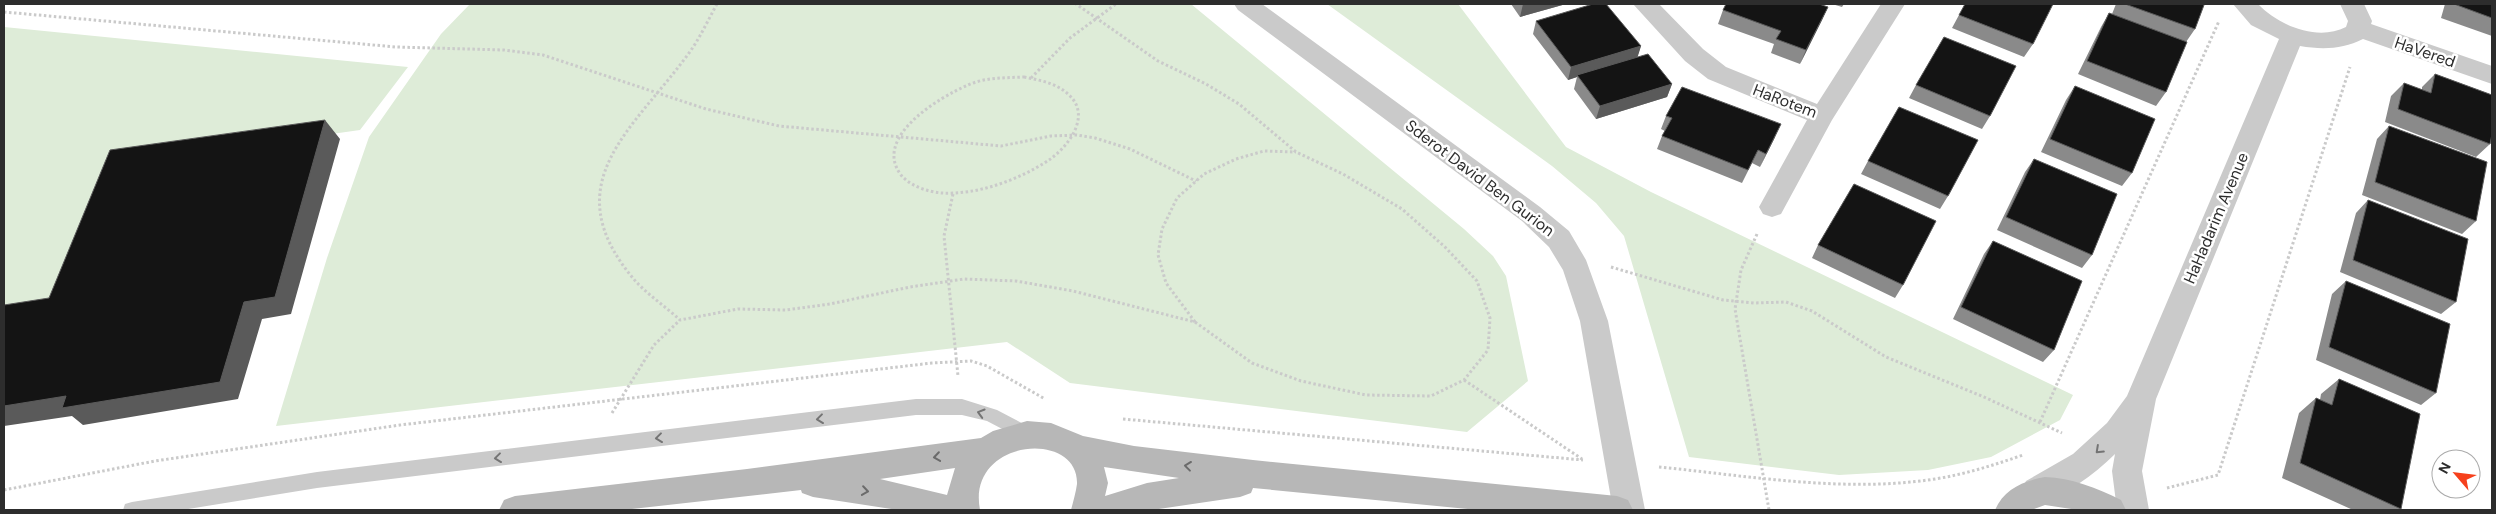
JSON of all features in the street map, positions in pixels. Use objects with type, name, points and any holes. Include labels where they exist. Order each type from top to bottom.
[{"type":"street","name":"Sderot David Ben Gurion","points":[[1246,4],[1531,214],[1559,239],[1576,268],[1594,321],[1624,503]]},
{"type":"street","name":"HaRotem","points":[[1645,4],[1694,55],[1718,73],[1822,116],[1893,4]]},
{"type":"street","points":[[2245,4],[2258,18],[2292,36],[2327,42],[2342,40],[2360,29],[2359,19],[2352,4]]},
{"type":"street","name":"HaVered","points":[[2360,29],[2492,75]]},
{"type":"street","name":"HaHadarim Avenue","points":[[2125,506],[2127,471],[2141,399],[2292,36]]},
{"type":"street","points":[[1772,207],[1822,116]]},
{"type":"street","name":"HaHadarim Avenue","points":[[2037,491],[2084,464],[2118,432],[2141,399]]},
{"type":"street","points":[[964,510],[963,486],[971,467],[985,451],[1004,440],[1025,434],[1047,434],[1066,441],[1081,453],[1090,470],[1093,489],[1087,510]]},
{"type":"street","points":[[1074,448],[1134,460],[1288,477],[1624,503]]},
{"type":"street","points":[[515,510],[648,493],[747,483],[985,451]]},
{"type":"street","points":[[1106,510],[1147,497],[1189,489],[1288,477]]},
{"type":"street","points":[[747,483],[810,483],[889,494],[950,510]]},
{"type":"street","points":[[2011,510],[2017,502],[2037,491],[2056,491],[2125,506]]},
{"type":"lane","points":[[132,510],[317,480],[916,407],[962,407],[991,415],[1025,434]]},
{"type":"path","points":[[680,320],[632,278],[608,240],[598,213],[600,185],[608,163],[622,138],[690,52],[717,4]]},
{"type":"path","points":[[1076,4],[1158,60],[1206,84],[1239,104],[1272,134],[1296,152],[1343,174],[1402,209],[1445,247],[1477,281],[1490,318],[1488,350],[1464,380],[1431,396],[1366,394],[1301,381],[1252,363],[1195,322],[1166,283],[1158,256],[1162,228],[1177,198],[1204,174],[1236,158],[1264,151],[1296,152]]},
{"type":"path","points":[[1031,78],[1045,60],[1075,32],[1116,4]]},
{"type":"path","points":[[4,12],[396,47],[504,50],[533,54],[551,57],[725,114],[770,124],[1001,146],[1025,143],[1057,135],[1089,136],[1152,157],[1196,181]]},
{"type":"path","points":[[2040,422],[2222,13]]},
{"type":"path","points":[[2125,506],[2218,475],[2360,29]]},
{"type":"path","points":[[1031,78],[1052,83],[1074,100],[1079,116],[1072,136],[1070,143],[1049,161],[1010,179],[960,194],[938,193],[916,186],[901,176],[893,160],[893,151],[901,136],[919,115],[950,94],[983,80],[1031,78]]},
{"type":"path","points":[[953,194],[944,236],[962,407]]},
{"type":"path","points":[[1769,510],[1735,309],[1741,270],[1752,243],[1772,207]]},
{"type":"path","points":[[1576,268],[1614,267],[1690,291],[1736,301],[1786,302],[1812,312],[1894,361],[2040,422],[2067,436],[2084,464]]},
{"type":"path","points":[[591,447],[654,345],[680,320],[738,310],[786,310],[821,306],[910,287],[964,279],[1016,280],[1073,291],[1195,322]]},
{"type":"path","points":[[1464,380],[1624,503]]},
{"type":"green space","points":[[470,4],[1191,4],[1464,229],[1493,256],[1506,276],[1528,381],[1467,432],[1070,383],[1007,342],[276,426],[327,258],[369,137],[441,34]]},
{"type":"green space","points":[[1327,4],[1458,4],[1566,147],[1651,192],[2073,395],[2060,420],[1991,457],[1928,470],[1839,475],[1689,457],[1624,236],[1596,203],[1552,166]]},
{"type":"green space","points":[[4,27],[408,67],[360,130],[106,166],[46,308],[4,341]]},
{"type":"building","points":[[1593,4],[1606,4],[1641,46],[1571,67],[1536,21]]},
{"type":"building","points":[[1726,4],[1819,4],[1828,7],[1806,50],[1776,39],[1781,31],[1723,10]]},
{"type":"building","points":[[1965,4],[2053,4],[2033,44],[1959,15]]},
{"type":"building","points":[[2125,4],[2202,4],[2204,5],[2195,29]]},
{"type":"building","points":[[2454,4],[2492,4],[2492,18]]},
{"type":"building","points":[[2109,13],[2187,42],[2166,92],[2087,61]]},
{"type":"building","points":[[1944,37],[2016,66],[1990,116],[1916,85]]},
{"type":"building","points":[[1648,54],[1672,84],[1600,106],[1577,75]]},
{"type":"building","points":[[2435,74],[2492,95],[2492,134],[2490,144],[2398,109],[2404,83],[2431,93]]},
{"type":"building","points":[[2075,86],[2155,119],[2132,173],[2050,139]]},
{"type":"building","points":[[1682,87],[1781,124],[1766,154],[1758,150],[1748,170],[1662,136],[1672,118],[1666,116]]},
{"type":"building","points":[[1899,107],[1978,140],[1948,196],[1868,161]]},
{"type":"building","points":[[325,120],[275,297],[244,302],[220,382],[62,408],[66,396],[4,406],[4,305],[49,298],[110,150]]},
{"type":"building","points":[[2389,126],[2487,162],[2476,221],[2375,182]]},
{"type":"building","points":[[2034,159],[2117,194],[2092,255],[2006,217]]},
{"type":"building","points":[[1854,184],[1936,221],[1903,285],[1818,245]]},
{"type":"building","points":[[2368,200],[2468,239],[2456,302],[2353,260]]},
{"type":"building","points":[[1993,241],[2082,281],[2054,350],[1961,307]]},
{"type":"building","points":[[2346,281],[2450,324],[2436,393],[2329,347]]},
{"type":"building","points":[[2339,379],[2420,414],[2401,509],[2300,463],[2316,398],[2332,405]]}]
